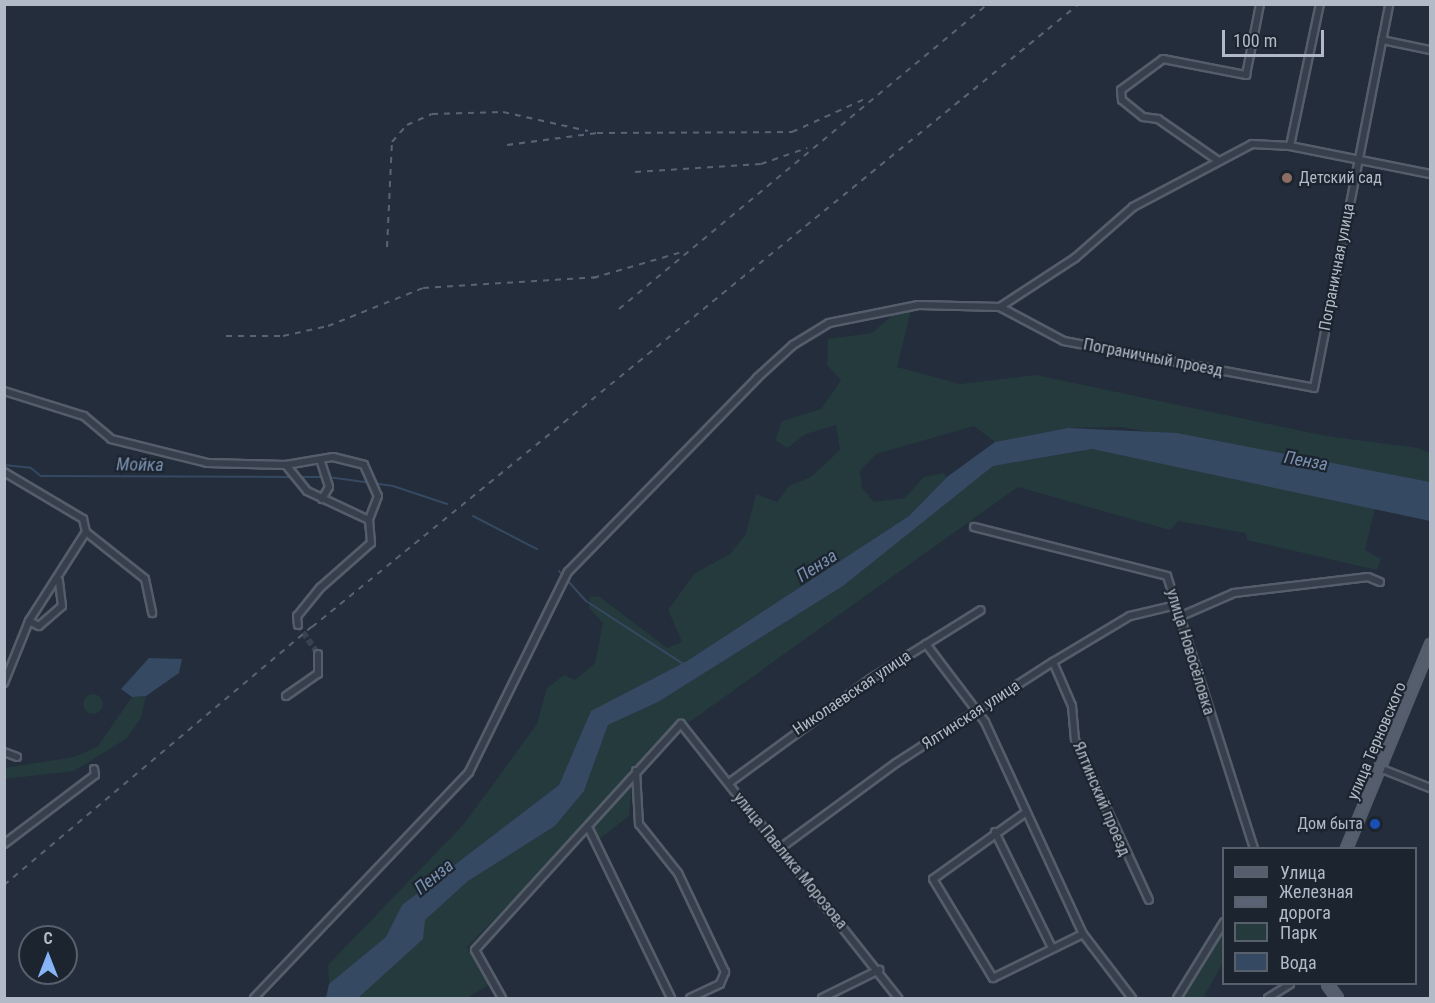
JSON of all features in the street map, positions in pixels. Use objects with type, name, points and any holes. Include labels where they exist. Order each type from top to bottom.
[{"type":"main road","name":"улица Терновского","points":[[1347,847],[1382,769],[1431,644]]},
{"type":"main road","points":[[1328,985],[1337,999]]},
{"type":"street","points":[[1217,160],[1122,100],[1121,90],[1163,59],[1246,75],[1260,4]]},
{"type":"street","points":[[1290,146],[1320,4]]},
{"type":"street","name":"Пограничная улица","points":[[1314,388],[1389,4]]},
{"type":"street","points":[[1382,40],[1431,50]]},
{"type":"street","points":[[254,999],[469,772],[561,580],[793,345],[829,323],[868,312],[918,305],[1000,307],[1074,258],[1133,207],[1217,160],[1270,143],[1431,174]]},
{"type":"street","name":"Пограничный проезд","points":[[1000,307],[1064,341],[1314,388]]},
{"type":"street","points":[[4,391],[84,416],[111,439],[207,463],[286,465],[321,462],[333,457],[364,465],[378,496],[369,520],[371,543],[320,588],[297,616],[298,625]]},
{"type":"street","points":[[321,462],[330,487],[322,499]]},
{"type":"street","points":[[286,465],[301,485],[322,499],[369,520]]},
{"type":"street","points":[[4,472],[83,519],[86,532],[146,579],[152,613]]},
{"type":"street","name":"улица Новосёловка","points":[[974,527],[1167,576],[1253,847]]},
{"type":"street","points":[[4,683],[29,621],[60,579],[86,532]]},
{"type":"street","points":[[1179,617],[1234,593],[1368,577],[1380,582]]},
{"type":"street","points":[[29,621],[39,626],[62,606],[60,579]]},
{"type":"street","name":"Ялтинская улица","points":[[779,849],[976,711],[1053,662],[1130,616],[1176,605]]},
{"type":"street","name":"Николаевская улица","points":[[729,783],[774,746],[981,610]]},
{"type":"street","points":[[926,644],[976,711],[1083,934],[1132,999]]},
{"type":"street","points":[[286,696],[318,674],[318,654]]},
{"type":"street","name":"Ялтинский проезд","points":[[1053,662],[1072,706],[1075,740],[1149,900]]},
{"type":"street","name":"улица Павлика Морозова","points":[[636,771],[681,724],[779,849],[879,970],[898,999]]},
{"type":"street","points":[[4,752],[17,757]]},
{"type":"street","points":[[4,844],[95,776],[94,769]]},
{"type":"street","points":[[1382,769],[1431,788]]},
{"type":"street","points":[[502,999],[475,950],[589,829],[636,771]]},
{"type":"street","points":[[636,771],[639,824],[678,873],[724,972],[720,984],[690,999]]},
{"type":"street","points":[[1025,813],[994,832],[933,879],[993,978],[1083,934]]},
{"type":"street","points":[[589,829],[671,999]]},
{"type":"street","points":[[994,832],[1052,948]]},
{"type":"street","points":[[1177,999],[1222,924]]},
{"type":"street","points":[[822,999],[879,970]]},
{"type":"street","points":[[1268,999],[1289,985]]},
{"type":"green space","points":[[911,311],[897,367],[960,384],[1036,375],[1326,436],[1418,448],[1430,453],[1430,482],[1121,427],[1068,428],[995,442],[974,426],[876,454],[860,471],[862,488],[874,502],[905,498],[924,477],[943,473],[947,477],[909,516],[687,661],[592,711],[559,785],[402,905],[386,938],[329,984],[328,965],[464,824],[537,724],[547,688],[564,675],[575,680],[595,663],[603,623],[589,608],[590,596],[600,597],[667,648],[682,642],[668,610],[695,573],[730,554],[746,534],[756,494],[777,502],[789,486],[811,477],[840,450],[836,425],[806,434],[787,448],[775,440],[782,421],[821,409],[841,380],[827,365],[828,339],[872,333],[894,314]]},
{"type":"green space","points":[[1092,449],[1375,508],[1365,550],[1381,559],[1377,570],[1247,540],[1246,533],[1178,521],[1170,530],[1018,487],[688,723],[680,720],[634,768],[629,816],[598,840],[586,826],[467,947],[489,985],[467,998],[358,998],[425,920],[468,881],[555,826],[584,791],[608,725],[658,702],[843,586],[993,466]]},
{"type":"green space","points":[[93,694],[100,697],[103,704],[100,711],[93,714],[86,711],[83,704],[86,697]]},
{"type":"green space","points":[[146,696],[141,718],[126,739],[74,771],[5,779],[4,768],[74,757],[97,747],[132,697]]},
{"type":"green space","points":[[1222,931],[1222,965],[1203,998],[1182,998]]},
{"type":"water","name":"Пенза","points":[[1068,428],[1177,433],[1430,482],[1430,521],[1092,449],[993,466],[843,586],[658,702],[608,725],[584,791],[555,826],[468,881],[425,920],[423,939],[358,998],[326,998],[329,984],[386,937],[402,905],[559,785],[591,711],[687,661],[909,516],[947,477],[995,442]]},
{"type":"water","points":[[149,658],[182,659],[179,673],[146,696],[132,697],[121,689]]},
{"type":"waterway","name":"Мойка","points":[[4,465],[31,468],[41,476],[293,477]]},
{"type":"waterway","points":[[298,477],[323,477]]},
{"type":"waterway","points":[[328,477],[393,486],[447,504]]},
{"type":"waterway","points":[[473,516],[537,549]]},
{"type":"waterway","points":[[559,571],[586,601],[685,665]]},
{"type":"tunnel","points":[[298,625],[318,654]]},
{"type":"railway","points":[[619,309],[988,4]]},
{"type":"railway","points":[[4,885],[312,627],[1079,4]]},
{"type":"railway","points":[[507,145],[597,133],[792,132],[867,98]]},
{"type":"railway","points":[[387,247],[392,142],[407,125],[432,114],[503,112],[588,131]]},
{"type":"railway","points":[[635,172],[761,164],[807,148]]},
{"type":"railway","points":[[593,278],[682,252]]},
{"type":"railway","points":[[226,336],[283,336],[328,326],[423,288],[600,277]]},
{"type":"place","name":"Детский сад","points":[[1287,178]]},
{"type":"place","name":"Дом быта","points":[[1375,824]]}]
